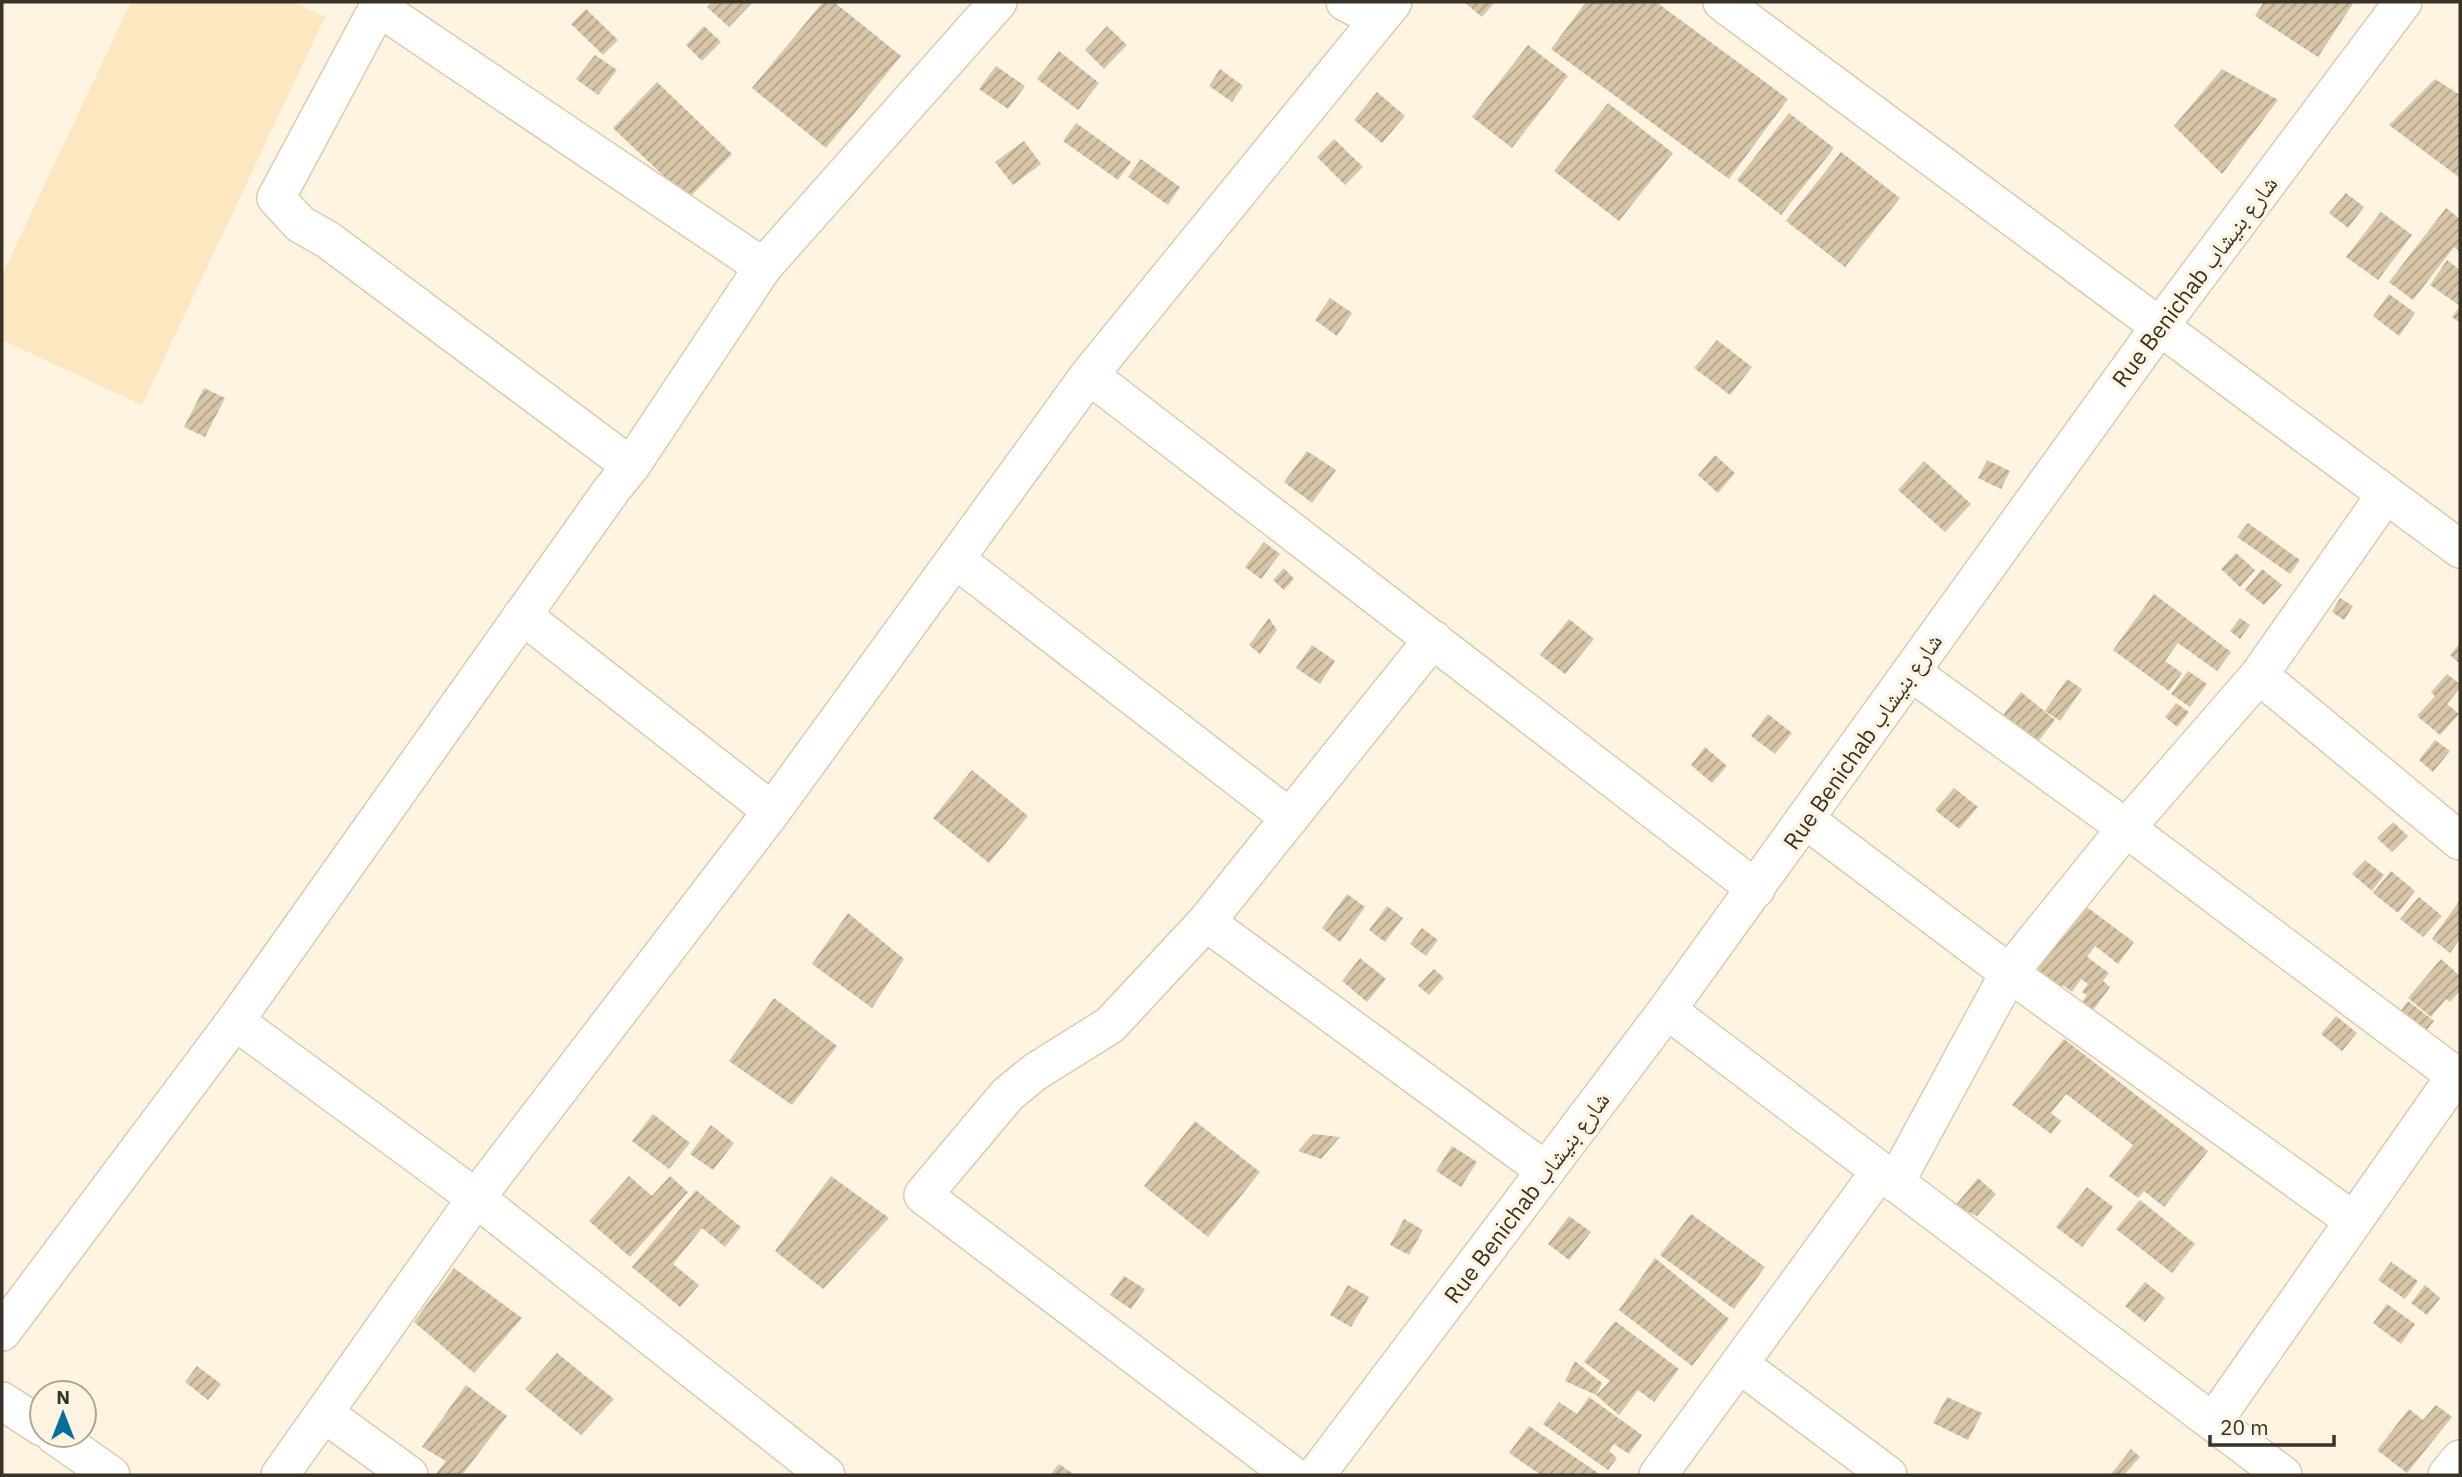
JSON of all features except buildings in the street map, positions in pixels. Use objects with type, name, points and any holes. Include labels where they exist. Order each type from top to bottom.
[{"type":"street","points":[[2,1332],[235,1021],[522,615],[631,466],[763,267],[998,2]]},
{"type":"street","points":[[280,1475],[476,1198],[772,811],[1089,375],[1386,11],[1345,2]]},
{"type":"street","points":[[1722,2],[2460,549]]},
{"type":"street","name":"Rue Benichab شارع بنيشاب","points":[[1316,1475],[1667,1010],[2160,326],[2403,2]]},
{"type":"street","points":[[631,466],[328,240],[300,224],[276,198],[379,4],[763,267]]},
{"type":"street","points":[[1089,375],[1756,889]]},
{"type":"street","points":[[1658,1475],[1739,1364],[1888,1177],[2009,973],[2126,828],[2259,675],[2386,494]]},
{"type":"street","points":[[955,559],[1290,818]]},
{"type":"street","points":[[522,615],[772,811]]},
{"type":"street","points":[[1292,1475],[923,1195],[1008,1094],[1035,1072],[1110,1025],[1206,922],[1433,639]]},
{"type":"street","points":[[1911,672],[2126,828],[2458,1077],[2213,1422]]},
{"type":"street","points":[[2259,675],[2460,841]]},
{"type":"street","points":[[1806,820],[2009,973],[2354,1221]]},
{"type":"street","points":[[1206,922],[1546,1171]]},
{"type":"street","points":[[1667,1010],[2283,1475]]},
{"type":"street","points":[[235,1021],[476,1198],[826,1475]]},
{"type":"street","points":[[1739,1364],[1888,1475]]},
{"type":"street","points":[[2,1401],[28,1418]]},
{"type":"street","points":[[325,1414],[409,1475]]},
{"type":"street","points":[[74,1449],[111,1475]]},
{"type":"street","points":[[2447,1475],[2460,1459]]},
{"type":"shaded area","points":[[131,2],[293,2],[325,17],[142,405],[2,340],[2,275]]}]
